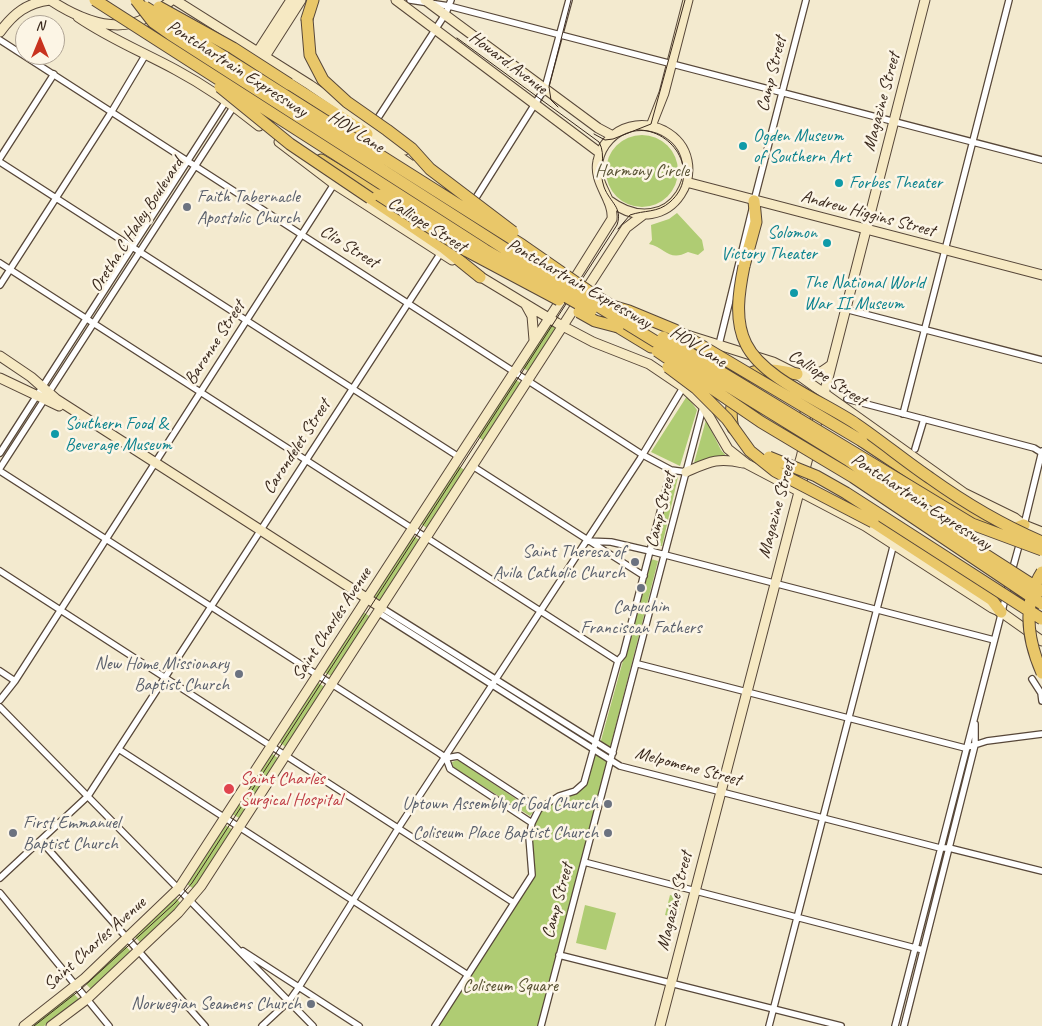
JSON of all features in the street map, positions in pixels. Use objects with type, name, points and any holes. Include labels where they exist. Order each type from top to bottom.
[{"type":"highway","name":"Pontchartrain Expressway","points":[[95,0],[486,250],[651,347],[761,422],[854,477],[1042,604]]},
{"type":"highway","name":"Pontchartrain Expressway","points":[[134,0],[522,245],[612,306],[972,524],[1042,550]]},
{"type":"highway","name":"HOV Lane","points":[[134,0],[153,22],[508,250],[848,460],[938,524],[1042,591]]},
{"type":"highway","points":[[147,0],[233,48],[337,115],[369,131]]},
{"type":"highway","points":[[313,0],[307,20],[307,44],[312,62],[323,80],[347,102],[387,130],[430,168],[512,231],[522,245]]},
{"type":"highway","points":[[189,59],[290,144],[403,221],[480,277]]},
{"type":"highway","points":[[274,138],[342,171],[467,251],[595,321],[618,327]]},
{"type":"highway","points":[[754,201],[756,222],[744,266],[739,298],[741,328],[746,345],[759,362],[773,375],[856,424],[930,479],[976,508],[1042,542]]},
{"type":"highway","points":[[612,306],[629,310],[675,330],[862,441],[975,516],[1011,530],[1024,525]]},
{"type":"highway","points":[[651,347],[660,362],[696,388],[727,419],[750,451],[775,471],[873,522],[992,600],[1001,612]]},
{"type":"highway","points":[[797,374],[758,370],[745,379],[733,398],[731,413],[734,437],[741,445],[816,476],[846,493],[1042,619]]},
{"type":"highway","points":[[1042,572],[1029,600],[1028,618],[1033,653],[1042,673]]},
{"type":"street","points":[[0,32],[21,9],[32,3],[50,0]]},
{"type":"street","name":"Calliope Street","points":[[50,0],[103,35],[146,54],[230,103],[334,184],[443,250]]},
{"type":"street","points":[[78,17],[97,22],[133,22],[145,18],[174,0]]},
{"type":"street","name":"Calliope Street","points":[[174,0],[261,55],[369,131],[433,181],[467,212],[493,232],[573,282],[660,332],[688,335],[718,343],[772,362],[797,374],[824,391],[964,493],[1015,518],[1024,525],[1042,532]]},
{"type":"street","name":"Oretha C Haley Boulevard","points":[[261,55],[291,0]]},
{"type":"street","name":"Oretha C Haley Boulevard","points":[[0,469],[87,318],[188,161],[300,0]]},
{"type":"street","name":"Howard Avenue","points":[[396,0],[600,153]]},
{"type":"street","points":[[410,0],[427,1]]},
{"type":"street","name":"Carondelet Street","points":[[0,878],[88,796],[120,750],[409,303],[545,88],[569,0]]},
{"type":"street","points":[[651,126],[656,118],[688,0]]},
{"type":"street","name":"Camp Street","points":[[541,1026],[638,664],[806,0]]},
{"type":"street","name":"Magazine Street","points":[[660,1026],[925,0]]},
{"type":"street","points":[[903,414],[1008,0]]},
{"type":"street","name":"Howard Avenue","points":[[427,1],[448,6],[545,88],[598,128],[613,136]]},
{"type":"street","points":[[448,6],[1042,160]]},
{"type":"street","name":"Baronne Street","points":[[0,700],[15,681],[448,6]]},
{"type":"street","name":"Clio Street","points":[[0,40],[643,455],[671,470],[686,472]]},
{"type":"street","points":[[0,285],[57,199],[146,54]]},
{"type":"street","points":[[54,74],[0,160],[246,322],[644,576]]},
{"type":"street","name":"Oretha C Haley Boulevard","points":[[0,453],[93,323],[195,166],[230,103]]},
{"type":"street","points":[[600,153],[613,136],[631,127],[651,126],[666,132],[683,150],[688,166],[686,182]]},
{"type":"street","name":"Saint Charles Avenue","points":[[24,1026],[76,985],[179,888],[226,818],[612,220],[613,212],[601,188],[597,170],[600,153]]},
{"type":"street","name":"Andrew Higgins Street","points":[[686,182],[944,251],[1042,275]]},
{"type":"street","name":"Saint Charles Avenue","points":[[51,1026],[87,999],[190,900],[240,827],[474,467],[626,228],[643,215],[657,213],[671,205],[682,192],[686,182]]},
{"type":"street","points":[[608,200],[625,212],[643,215]]},
{"type":"street","points":[[0,263],[618,661]]},
{"type":"street","points":[[480,277],[564,327],[593,342],[649,364],[683,386],[704,406],[728,449],[747,464],[894,543],[992,608],[1001,612],[1042,641]]},
{"type":"street","points":[[525,303],[532,316],[534,340]]},
{"type":"street","points":[[845,309],[1042,360]]},
{"type":"street","points":[[262,1026],[289,1002],[399,827],[643,455],[683,386],[718,343]]},
{"type":"street","points":[[0,356],[43,393]]},
{"type":"street","points":[[774,478],[782,479],[790,476],[801,462],[806,415],[797,374],[808,376],[821,373],[831,364]]},
{"type":"street","points":[[0,378],[43,393]]},
{"type":"street","name":"Melpomene Street","points":[[43,393],[493,684],[596,748],[620,766],[940,848],[949,848],[1042,871]]},
{"type":"street","points":[[847,399],[1034,448],[1042,452],[895,1026]]},
{"type":"street","points":[[915,449],[924,419]]},
{"type":"street","points":[[472,437],[487,446]]},
{"type":"street","points":[[686,472],[713,461],[747,464]]},
{"type":"street","points":[[0,469],[211,608],[446,758],[450,769],[532,823]]},
{"type":"street","points":[[435,1026],[532,875],[529,837],[532,823],[540,809],[560,796],[581,788],[596,748],[618,661],[623,655],[671,470]]},
{"type":"street","points":[[586,540],[609,542],[650,551],[994,640]]},
{"type":"street","points":[[769,1026],[875,610],[894,543]]},
{"type":"street","points":[[0,571],[514,903]]},
{"type":"street","points":[[638,664],[965,748],[987,741],[1042,734]]},
{"type":"street","points":[[0,671],[15,681]]},
{"type":"street","points":[[1032,679],[1041,693],[1042,701]]},
{"type":"street","points":[[0,707],[312,1026]]},
{"type":"street","points":[[904,1026],[975,745],[975,718]]},
{"type":"street","name":"Melpomene Street","points":[[596,748],[613,753]]},
{"type":"street","points":[[120,750],[468,974]]},
{"type":"street","points":[[446,758],[458,756],[540,809]]},
{"type":"street","points":[[41,841],[205,1026]]},
{"type":"street","points":[[584,862],[923,950]]},
{"type":"street","points":[[0,893],[109,1026]]},
{"type":"street","points":[[234,945],[359,1026]]},
{"type":"street","points":[[559,955],[841,1026]]},
{"type":"green space","name":"Harmony Circle","points":[[642,135],[656,138],[668,145],[675,157],[678,171],[675,185],[668,197],[656,204],[642,207],[628,204],[616,197],[609,185],[606,171],[609,157],[616,145],[628,138]]},
{"type":"green space","points":[[677,213],[702,240],[704,250],[698,255],[688,252],[676,256],[649,244],[652,240],[651,225],[669,219]]},
{"type":"green space","points":[[549,324],[556,328],[528,371],[521,367]]},
{"type":"green space","points":[[513,378],[521,383],[484,441],[477,436]]},
{"type":"green space","points":[[687,396],[697,410],[680,466],[651,452]]},
{"type":"green space","points":[[706,420],[721,450],[728,458],[708,458],[694,463]]},
{"type":"green space","points":[[457,465],[466,471],[428,529],[420,523]]},
{"type":"green space","points":[[672,476],[678,477],[662,546],[657,546],[655,544]]},
{"type":"green space","points":[[412,535],[421,541],[382,601],[373,596]]},
{"type":"green space","points":[[651,559],[658,561],[610,748],[607,748],[600,744]]},
{"type":"green space","points":[[362,611],[372,618],[333,677],[324,672]]},
{"type":"green space","points":[[317,682],[326,688],[287,748],[279,742]]},
{"type":"green space","name":"Coliseum Square","points":[[594,751],[611,761],[541,1026],[435,1026],[532,876],[529,837],[539,809],[581,788]]},
{"type":"green space","points":[[271,753],[279,759],[241,819],[232,814]]},
{"type":"green space","points":[[458,760],[534,811],[530,816],[453,767],[452,762]]},
{"type":"green space","points":[[225,825],[235,831],[195,890],[187,884]]},
{"type":"green space","points":[[670,895],[682,898],[677,918],[665,915]]},
{"type":"green space","points":[[176,898],[182,905],[141,943],[134,936]]},
{"type":"green space","points":[[585,905],[616,913],[606,950],[576,943]]},
{"type":"green space","points":[[125,945],[131,952],[91,989],[85,983]]},
{"type":"green space","points":[[73,993],[79,999],[44,1026],[28,1026]]},
{"type":"tram line","points":[[558,107],[551,100],[549,87],[571,0]]},
{"type":"tram line","points":[[594,134],[605,140],[613,139],[651,124],[685,0]]},
{"type":"tram line","points":[[34,1026],[80,990],[175,903],[192,883],[617,225],[617,209],[602,181],[602,153],[599,142],[457,38]]},
{"type":"tram line","points":[[618,229],[630,215],[656,210],[665,206],[679,191],[683,179],[683,167],[672,145],[663,137],[651,132],[637,130]]},
{"type":"place","name":"Ogden Museum of Southern Art","points":[[743,146]]},
{"type":"place","name":"Forbes Theater","points":[[839,183]]},
{"type":"place","name":"Faith Tabernacle Apostolic Church","points":[[187,207]]},
{"type":"place","name":"Solomon Victory Theater","points":[[827,243]]},
{"type":"place","name":"The National World War II Museum","points":[[794,293]]},
{"type":"place","name":"Southern Food & Beverage Museum","points":[[55,434]]},
{"type":"place","name":"Saint Theresa of Avila Catholic Church","points":[[635,562]]},
{"type":"place","name":"Capuchin Franciscan Fathers","points":[[641,588]]},
{"type":"place","name":"New Home Missionary Baptist Church","points":[[239,674]]},
{"type":"place","name":"Saint Charles Surgical Hospital","points":[[229,789]]},
{"type":"place","name":"Uptown Assembly of God Church","points":[[608,804]]},
{"type":"place","name":"First Emmanuel Baptist Church","points":[[13,833]]},
{"type":"place","name":"Coliseum Place Baptist Church","points":[[608,833]]},
{"type":"place","name":"Norwegian Seamens Church","points":[[311,1004]]}]
